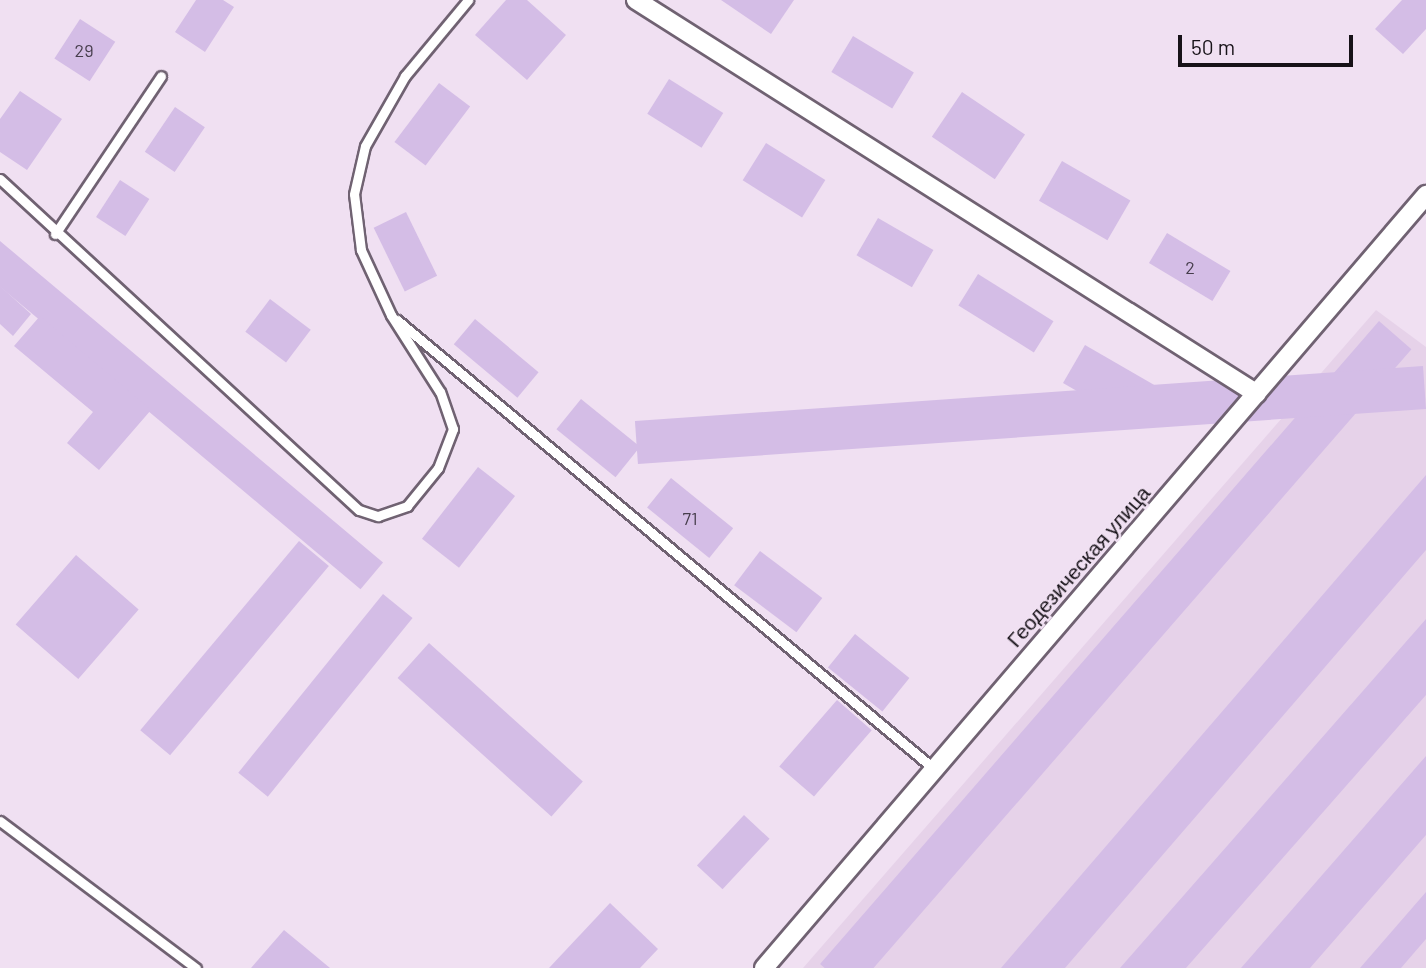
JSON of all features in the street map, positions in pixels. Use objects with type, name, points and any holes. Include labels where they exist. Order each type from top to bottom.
[{"type":"street","points":[[636,0],[1257,394]]},
{"type":"street","name":"Геодезическая улица","points":[[764,968],[1426,195]]},
{"type":"lane","points":[[0,179],[46,219],[55,234],[359,510],[378,516],[407,506],[438,468],[453,429],[440,392],[391,315],[361,250],[354,194],[365,146],[405,76],[468,0]]},
{"type":"lane","points":[[55,234],[160,76]]},
{"type":"lane","points":[[391,315],[933,768]]},
{"type":"lane","points":[[0,821],[196,968]]},
{"type":"shaded area","points":[[1376,310],[1426,347],[1426,968],[803,968]]},
{"type":"building","points":[[196,0],[223,0],[234,7],[205,52],[175,32]]},
{"type":"building","points":[[506,0],[527,0],[566,35],[527,80],[475,35]]},
{"type":"building","points":[[721,0],[794,0],[771,34]]},
{"type":"building","points":[[1402,0],[1426,0],[1426,29],[1403,54],[1375,29]]},
{"type":"building","points":[[80,19],[115,42],[90,81],[54,58]]},
{"type":"building","points":[[853,36],[914,73],[892,109],[831,72]]},
{"type":"building","points":[[669,79],[723,113],[702,148],[647,114]]},
{"type":"building","points":[[439,83],[470,106],[426,166],[394,142]]},
{"type":"building","points":[[20,91],[62,119],[27,170],[0,152],[0,119]]},
{"type":"building","points":[[962,92],[1025,134],[995,179],[932,137]]},
{"type":"building","points":[[175,107],[205,127],[175,172],[145,152]]},
{"type":"building","points":[[766,143],[825,180],[802,217],[743,180]]},
{"type":"building","points":[[1062,161],[1130,200],[1107,240],[1039,201]]},
{"type":"building","points":[[120,180],[149,199],[125,236],[96,217]]},
{"type":"building","points":[[406,212],[437,276],[405,292],[374,228]]},
{"type":"building","points":[[878,218],[933,250],[912,287],[856,255]]},
{"type":"building","points":[[1167,233],[1230,271],[1212,301],[1149,263]]},
{"type":"building","points":[[0,241],[383,562],[361,589],[0,287]]},
{"type":"building","points":[[978,274],[1053,321],[1034,353],[958,305]]},
{"type":"building","points":[[0,286],[31,314],[13,336],[0,324]]},
{"type":"building","points":[[270,299],[311,330],[286,362],[245,332]]},
{"type":"building","points":[[40,316],[151,410],[99,470],[67,443],[93,412],[14,346]]},
{"type":"building","points":[[475,319],[539,372],[517,398],[454,344]]},
{"type":"building","points":[[1379,321],[1411,349],[874,968],[825,968],[820,964]]},
{"type":"building","points":[[1085,345],[1160,389],[1138,427],[1063,383]]},
{"type":"building","points":[[1423,366],[1426,409],[638,464],[635,421]]},
{"type":"building","points":[[581,399],[640,447],[616,477],[556,429]]},
{"type":"building","points":[[478,467],[515,496],[459,568],[422,539]]},
{"type":"building","points":[[1426,475],[1426,550],[1065,968],[1001,968]]},
{"type":"building","points":[[671,478],[733,528],[709,558],[647,508]]},
{"type":"building","points":[[299,541],[329,566],[170,755],[140,730]]},
{"type":"building","points":[[760,551],[822,598],[796,632],[734,585]]},
{"type":"building","points":[[76,555],[139,609],[78,679],[16,624]]},
{"type":"building","points":[[383,594],[413,618],[268,797],[238,773]]},
{"type":"building","points":[[1426,619],[1426,695],[1186,968],[1120,968]]},
{"type":"building","points":[[855,634],[909,678],[882,711],[828,667]]},
{"type":"building","points":[[429,643],[583,782],[551,816],[398,678]]},
{"type":"building","points":[[837,700],[872,730],[814,797],[779,766]]},
{"type":"building","points":[[1426,756],[1426,835],[1310,968],[1241,968]]},
{"type":"building","points":[[744,815],[770,839],[723,889],[697,865]]},
{"type":"building","points":[[1426,892],[1426,939],[1401,968],[1360,968]]},
{"type":"building","points":[[610,903],[658,949],[640,968],[549,968]]},
{"type":"building","points":[[284,930],[330,968],[251,968]]}]
